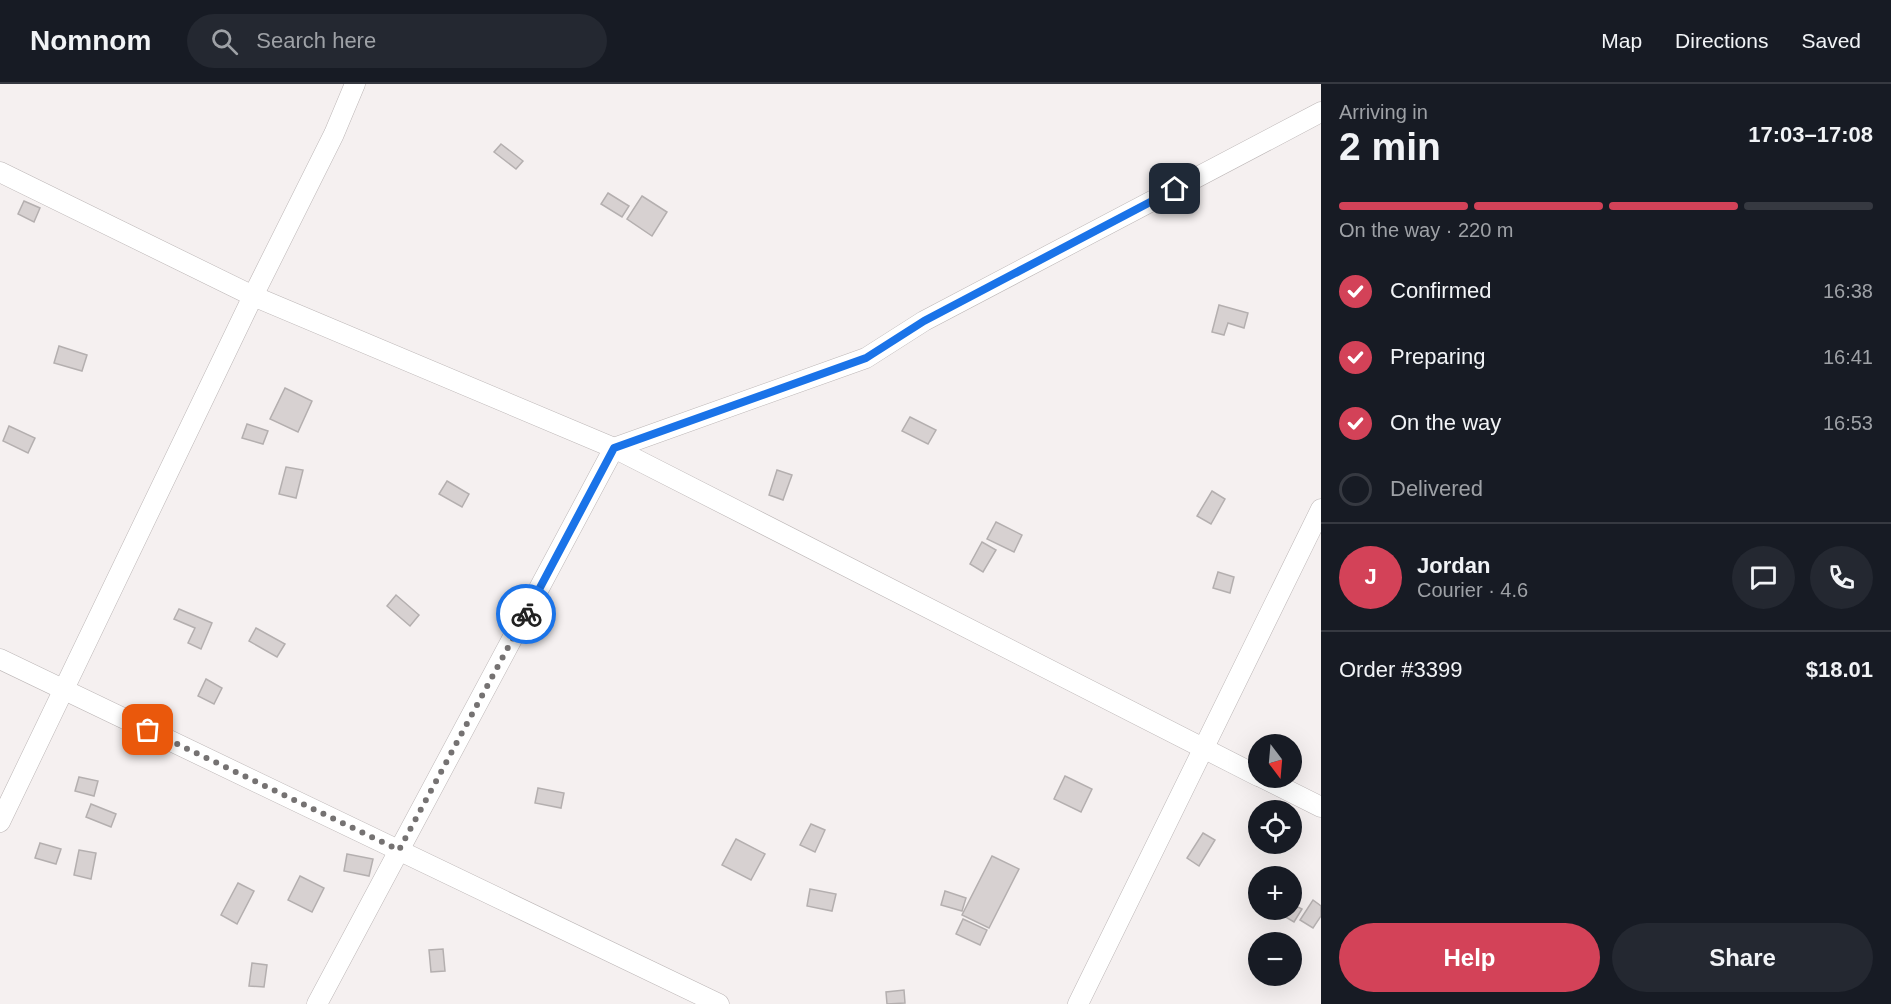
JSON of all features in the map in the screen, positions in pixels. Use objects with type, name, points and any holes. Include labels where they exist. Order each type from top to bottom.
[{"type":"street","points":[[0,822],[253,296],[334,134],[355,84]]},
{"type":"street","points":[[317,1004],[614,448],[866,358],[924,321],[1321,112]]},
{"type":"street","points":[[0,171],[253,296],[614,448],[1248,770]]},
{"type":"street","points":[[1078,1004],[1321,509]]},
{"type":"street","points":[[0,659],[719,1004]]},
{"type":"street","points":[[1284,788],[1321,807]]},
{"type":"building","points":[[501,144],[523,161],[516,169],[494,152]]},
{"type":"building","points":[[608,193],[629,206],[622,217],[601,204]]},
{"type":"building","points":[[642,196],[667,212],[652,236],[627,219]]},
{"type":"building","points":[[24,201],[40,208],[34,222],[18,214]]},
{"type":"building","points":[[1219,305],[1248,313],[1244,328],[1228,323],[1224,335],[1212,332]]},
{"type":"building","points":[[59,346],[87,355],[82,371],[54,363]]},
{"type":"building","points":[[285,388],[312,401],[298,432],[270,419]]},
{"type":"building","points":[[910,417],[936,430],[928,444],[902,431]]},
{"type":"building","points":[[247,424],[268,431],[263,444],[242,438]]},
{"type":"building","points":[[9,426],[35,438],[28,453],[3,441]]},
{"type":"building","points":[[286,467],[303,470],[296,498],[279,494]]},
{"type":"building","points":[[777,470],[792,475],[783,500],[769,495]]},
{"type":"building","points":[[447,481],[469,494],[462,507],[439,494]]},
{"type":"building","points":[[1212,491],[1225,499],[1211,524],[1197,516]]},
{"type":"building","points":[[996,522],[1022,535],[1014,552],[987,539]]},
{"type":"building","points":[[982,542],[996,550],[983,572],[970,564]]},
{"type":"building","points":[[1218,572],[1234,577],[1230,593],[1213,588]]},
{"type":"building","points":[[396,595],[419,615],[410,626],[387,606]]},
{"type":"building","points":[[179,609],[212,623],[201,649],[188,643],[195,628],[174,619]]},
{"type":"building","points":[[256,628],[285,644],[277,657],[249,641]]},
{"type":"building","points":[[206,679],[222,688],[214,704],[198,696]]},
{"type":"building","points":[[1065,776],[1092,789],[1081,812],[1054,799]]},
{"type":"building","points":[[79,777],[98,781],[94,796],[75,791]]},
{"type":"building","points":[[538,788],[564,793],[561,808],[535,803]]},
{"type":"building","points":[[91,804],[116,814],[111,827],[86,817]]},
{"type":"building","points":[[811,824],[825,830],[815,852],[800,845]]},
{"type":"building","points":[[1203,833],[1215,840],[1199,866],[1187,858]]},
{"type":"building","points":[[736,839],[765,854],[751,880],[722,865]]},
{"type":"building","points":[[40,843],[61,849],[56,864],[35,858]]},
{"type":"building","points":[[79,850],[96,853],[91,879],[74,875]]},
{"type":"building","points":[[347,854],[373,859],[369,876],[344,871]]},
{"type":"building","points":[[992,856],[1019,869],[989,928],[962,915]]},
{"type":"building","points":[[300,876],[324,888],[312,912],[288,900]]},
{"type":"building","points":[[238,883],[254,891],[237,924],[221,915]]},
{"type":"building","points":[[810,889],[836,894],[832,911],[807,906]]},
{"type":"building","points":[[945,891],[966,898],[962,911],[941,905]]},
{"type":"building","points":[[1313,900],[1321,906],[1321,916],[1313,928],[1300,920]]},
{"type":"building","points":[[963,919],[987,930],[980,945],[956,934]]},
{"type":"building","points":[[443,949],[445,971],[431,972],[429,950]]},
{"type":"building","points":[[252,963],[267,965],[264,987],[249,986]]},
{"type":"building","points":[[904,990],[905,1003],[887,1004],[886,992]]},
{"type":"way so far","points":[[148,730],[399,850],[526,614]]},
{"type":"route","points":[[526,614],[614,448],[866,358],[924,321],[1175,189]]}]
